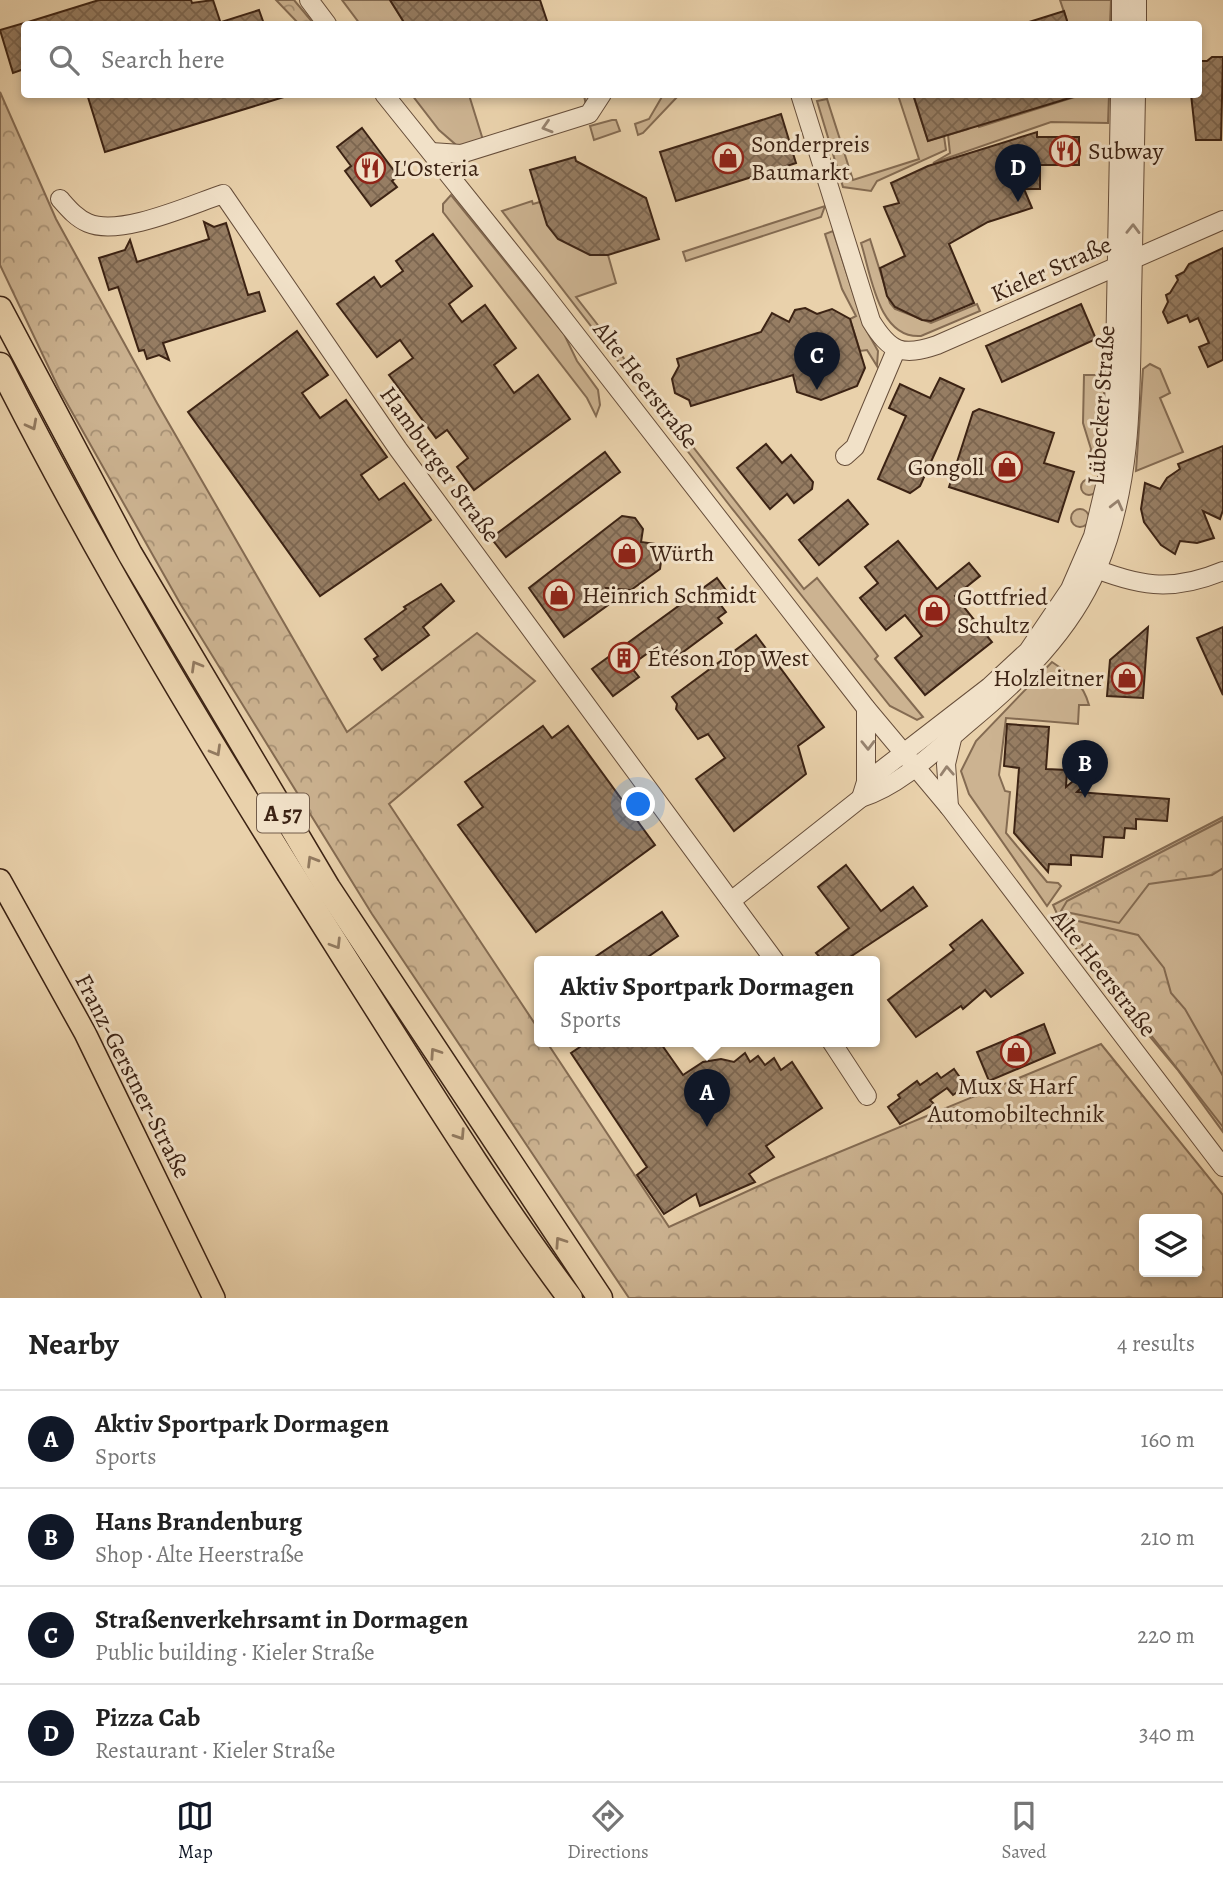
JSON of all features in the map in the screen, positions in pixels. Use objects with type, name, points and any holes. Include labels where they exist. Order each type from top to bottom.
[{"type":"highway","name":"A 57","points":[[0,309],[130,554],[328,888],[600,1298]]},
{"type":"highway","name":"A 57","points":[[0,365],[108,564],[226,769],[398,1042],[570,1298]]},
{"type":"main road","name":"Franz-Gerstner-Straße","points":[[0,880],[85,1033],[214,1298]]},
{"type":"street","points":[[309,0],[325,21]]},
{"type":"street","points":[[1121,0],[1121,21]]},
{"type":"street","points":[[1137,0],[1137,21]]},
{"type":"street","name":"Alte Heerstraße","points":[[387,98],[866,708],[949,807],[1223,1167]]},
{"type":"street","points":[[431,152],[461,154],[589,114],[599,98]]},
{"type":"street","points":[[801,98],[871,321],[883,340],[897,350],[855,447],[845,456]]},
{"type":"street","name":"Lübecker Straße","points":[[1120,98],[1125,263]]},
{"type":"street","name":"Lübecker Straße","points":[[915,767],[1037,662],[1065,626],[1090,567],[1093,536],[1109,469],[1136,98]]},
{"type":"street","name":"Hamburger Straße","points":[[60,199],[73,214],[87,223],[113,226],[223,194],[398,449],[771,956]]},
{"type":"street","name":"Kieler Straße","points":[[897,350],[917,351],[937,345],[1223,220]]},
{"type":"street","points":[[1090,567],[1158,586],[1194,582],[1223,571]]},
{"type":"street","name":"Lübecker Straße","points":[[903,752],[989,687],[1028,651],[1090,567]]},
{"type":"street","points":[[864,790],[866,708]]},
{"type":"street","points":[[949,807],[946,764],[953,736]]},
{"type":"street","points":[[732,901],[864,790],[903,752]]},
{"type":"street","points":[[864,790],[879,792],[915,767]]},
{"type":"street","points":[[835,1047],[867,1096]]},
{"type":"green space","points":[[276,0],[294,0],[312,21],[296,21]]},
{"type":"green space","points":[[342,0],[390,0],[403,21],[358,21]]},
{"type":"green space","points":[[1060,0],[1111,0],[1110,21],[1067,21]]},
{"type":"green space","points":[[0,92],[56,219],[157,403],[347,732],[477,633],[535,681],[389,804],[534,1022],[534,1047],[550,1047],[669,1227],[774,1179],[1101,1044],[1223,1195],[1223,1298],[629,1298],[372,914],[181,605],[59,389],[0,265]]},
{"type":"green space","points":[[414,98],[470,98],[483,140],[586,106],[585,98],[595,98],[590,107],[462,150],[439,130]]},
{"type":"green space","points":[[661,98],[676,98],[638,135],[635,124],[649,119]]},
{"type":"green space","points":[[899,98],[914,98],[928,141],[944,136],[946,150],[877,181],[871,191],[843,187],[817,101],[827,99],[853,180],[919,159]]},
{"type":"green space","points":[[959,98],[969,98],[979,127],[1071,98],[1109,98],[1108,123],[1051,122],[933,163],[950,153],[948,135],[968,129]]},
{"type":"green space","points":[[616,120],[620,131],[594,140],[590,126]]},
{"type":"green space","points":[[451,195],[564,334],[577,361],[598,390],[600,405],[596,416],[587,398],[443,212],[443,204]]},
{"type":"green space","points":[[532,201],[533,204],[540,202],[590,255],[608,255],[616,283],[576,297],[804,589],[817,578],[878,656],[875,659],[923,717],[917,720],[890,706],[730,506],[502,211]]},
{"type":"green space","points":[[825,206],[821,217],[686,261],[683,252]]},
{"type":"green space","points":[[833,231],[864,326],[878,351],[877,366],[867,350],[860,351],[850,319],[856,316],[842,289],[825,234]]},
{"type":"green space","points":[[870,239],[890,303],[895,309],[931,323],[977,304],[980,311],[921,336],[906,334],[895,327],[886,316],[873,287],[861,243]]},
{"type":"green space","points":[[1150,364],[1160,369],[1170,393],[1160,398],[1183,452],[1136,471],[1143,369]]},
{"type":"green space","points":[[1084,375],[1105,375],[1099,459],[1089,458],[1091,449],[1083,423]]},
{"type":"green space","points":[[1086,479],[1092,479],[1097,487],[1095,493],[1086,495],[1081,490],[1081,484]]},
{"type":"green space","points":[[1080,509],[1088,514],[1089,518],[1084,526],[1080,527],[1072,522],[1071,518],[1076,510]]},
{"type":"green space","points":[[1052,662],[1075,680],[1089,705],[1079,705],[1078,724],[1006,718],[999,775],[1005,791],[1010,792],[1006,833],[1047,882],[1061,886],[1047,906],[969,794],[961,771],[976,741]]},
{"type":"green space","points":[[1223,817],[1223,1132],[1177,1069],[1069,940],[1053,905]]},
{"type":"green space","points":[[1223,820],[1223,868],[1212,875],[1149,884],[1119,923],[1061,911],[1067,901]]},
{"type":"green space","points":[[1065,918],[1138,935],[1164,968],[1171,993],[1185,1009],[1223,1076],[1223,1127],[1092,960]]},
{"type":"building","points":[[99,0],[191,0],[192,3],[213,0],[220,21],[31,21]]},
{"type":"building","points":[[390,0],[540,0],[547,21],[403,21]]},
{"type":"building","points":[[259,10],[263,21],[224,21]]},
{"type":"building","points":[[1064,11],[1067,21],[1032,21]]},
{"type":"building","points":[[21,24],[21,70],[13,73],[0,30]]},
{"type":"building","points":[[1212,57],[1223,57],[1221,140],[1196,140],[1191,98],[1202,98],[1202,61]]},
{"type":"building","points":[[88,98],[281,98],[105,152]]},
{"type":"building","points":[[914,98],[1070,98],[928,141]]},
{"type":"building","name":"Sonderpreis Baumarkt","points":[[781,114],[796,163],[676,201],[660,152]]},
{"type":"building","name":"L'Osteria","points":[[362,128],[398,176],[392,181],[397,187],[371,206],[345,171],[351,166],[337,147]]},
{"type":"building","points":[[1037,132],[1037,137],[1079,137],[1079,165],[1040,165],[1040,189],[1024,189],[1032,208],[988,222],[949,244],[974,303],[931,321],[922,320],[895,307],[887,296],[880,268],[905,256],[884,207],[899,203],[891,183],[928,166]]},
{"type":"building","points":[[575,157],[576,161],[646,198],[659,239],[608,255],[590,255],[558,239],[547,225],[530,170]]},
{"type":"building","points":[[204,222],[214,227],[226,223],[248,295],[259,292],[265,311],[163,343],[169,360],[159,355],[147,359],[144,350],[139,351],[118,287],[109,290],[99,258],[125,250],[130,240],[137,262],[209,239]]},
{"type":"building","points":[[433,234],[472,286],[449,304],[455,313],[462,322],[485,305],[516,348],[494,365],[514,393],[538,375],[570,419],[474,490],[457,467],[468,458],[447,430],[436,438],[389,375],[413,358],[400,340],[377,357],[337,304],[374,277],[381,287],[403,271],[396,261]]},
{"type":"building","points":[[1223,248],[1223,360],[1208,367],[1199,347],[1209,343],[1198,318],[1190,322],[1187,315],[1168,323],[1163,312],[1168,302],[1166,295],[1178,280],[1176,276],[1184,272],[1189,264]]},
{"type":"building","points":[[1081,304],[1096,339],[1002,382],[986,346]]},
{"type":"building","points":[[805,308],[817,314],[832,309],[850,319],[865,368],[857,386],[821,400],[797,392],[793,375],[691,406],[689,400],[675,393],[672,379],[679,366],[677,359],[761,332],[772,313],[789,322],[795,310]]},
{"type":"building","points":[[297,331],[328,375],[302,393],[320,418],[346,400],[387,457],[361,475],[379,500],[404,483],[431,520],[320,596],[188,412]]},
{"type":"building","points":[[940,378],[964,389],[920,486],[910,493],[878,479],[906,416],[889,408],[900,384],[930,398]]},
{"type":"building","name":"Gongoll","points":[[979,409],[1054,433],[1044,463],[1074,472],[1058,522],[949,487],[973,412]]},
{"type":"building","points":[[766,444],[782,463],[791,455],[813,482],[812,489],[794,503],[787,494],[770,509],[737,468]]},
{"type":"building","points":[[1223,446],[1223,510],[1220,519],[1203,511],[1214,538],[1197,543],[1180,541],[1175,554],[1161,545],[1144,522],[1141,509],[1145,483],[1160,489],[1167,478],[1180,469],[1178,464]]},
{"type":"building","points":[[605,452],[620,472],[506,557],[491,538]]},
{"type":"building","points":[[848,500],[868,524],[819,565],[799,540]]},
{"type":"building","points":[[622,516],[635,518],[643,529],[641,542],[655,544],[662,554],[660,569],[631,590],[606,588],[615,600],[564,637],[529,588]]},
{"type":"building","name":"Gottfried Schultz","points":[[898,541],[937,589],[969,563],[980,576],[955,596],[992,642],[925,695],[895,658],[922,636],[905,615],[886,630],[860,598],[878,583],[865,567]]},
{"type":"building","points":[[717,578],[731,597],[720,604],[726,612],[718,618],[722,623],[679,655],[675,649],[667,656],[659,645],[630,666],[639,677],[613,696],[592,669]]},
{"type":"building","points":[[441,584],[454,601],[423,627],[429,635],[382,670],[374,659],[378,656],[365,639],[406,609],[404,607]]},
{"type":"building","name":"Holzleitner","points":[[1148,627],[1143,698],[1107,696],[1110,660]]},
{"type":"building","points":[[1223,627],[1223,695],[1197,638]]},
{"type":"building","points":[[756,635],[824,727],[798,746],[806,774],[734,831],[696,779],[725,758],[708,734],[698,739],[676,709],[677,704],[672,697]]},
{"type":"building","points":[[1007,724],[1049,727],[1046,769],[1067,770],[1066,787],[1090,767],[1096,774],[1077,792],[1169,799],[1167,821],[1136,819],[1136,829],[1125,828],[1124,838],[1104,837],[1102,857],[1071,855],[1071,865],[1049,864],[1048,872],[1014,833],[1019,768],[1004,766]]},
{"type":"building","points":[[543,726],[552,738],[568,726],[655,845],[536,932],[458,825],[483,807],[465,782]]},
{"type":"building","points":[[846,865],[881,911],[913,887],[927,906],[852,956],[819,956],[816,953],[849,928],[818,887]]},
{"type":"building","points":[[662,912],[678,936],[649,956],[596,956]]},
{"type":"building","points":[[982,920],[1023,973],[991,997],[985,990],[963,1009],[961,1006],[916,1037],[888,1000],[954,950],[950,945]]},
{"type":"building","name":"Mux & Harf Automobiltechnik","points":[[1044,1024],[1055,1053],[989,1081],[977,1052]]},
{"type":"building","points":[[580,1047],[663,1047],[683,1075],[703,1062],[721,1059],[734,1062],[745,1053],[750,1062],[758,1056],[765,1065],[774,1058],[781,1070],[792,1062],[822,1108],[766,1146],[774,1157],[749,1174],[755,1182],[700,1206],[696,1194],[664,1214],[637,1175],[647,1167],[571,1053]]},
{"type":"building","points":[[954,1069],[966,1086],[953,1095],[947,1088],[930,1100],[934,1104],[900,1124],[888,1107],[900,1098],[898,1095],[917,1081],[920,1085],[937,1073],[941,1078]]},
{"type":"place","name":"Subway","points":[[1065,151]]},
{"type":"place","name":"Sonderpreis Baumarkt","points":[[728,158]]},
{"type":"place","name":"L'Osteria","points":[[370,168]]},
{"type":"place","name":"Pizza Cab","points":[[1018,202]]},
{"type":"place","name":"Straßenverkehrsamt in Dormagen","points":[[817,390]]},
{"type":"place","name":"Gongoll","points":[[1007,467]]},
{"type":"place","name":"Würth","points":[[627,553]]},
{"type":"place","name":"Heinrich Schmidt","points":[[559,595]]},
{"type":"place","name":"Gottfried Schultz","points":[[934,611]]},
{"type":"place","name":"Étéson Top West","points":[[624,658]]},
{"type":"place","name":"Holzleitner","points":[[1127,678]]},
{"type":"place","name":"Hans Brandenburg","points":[[1085,798]]},
{"type":"place","name":"Mux & Harf Automobiltechnik","points":[[1016,1052]]},
{"type":"place","name":"Aktiv Sportpark Dormagen","points":[[707,1127]]}]
